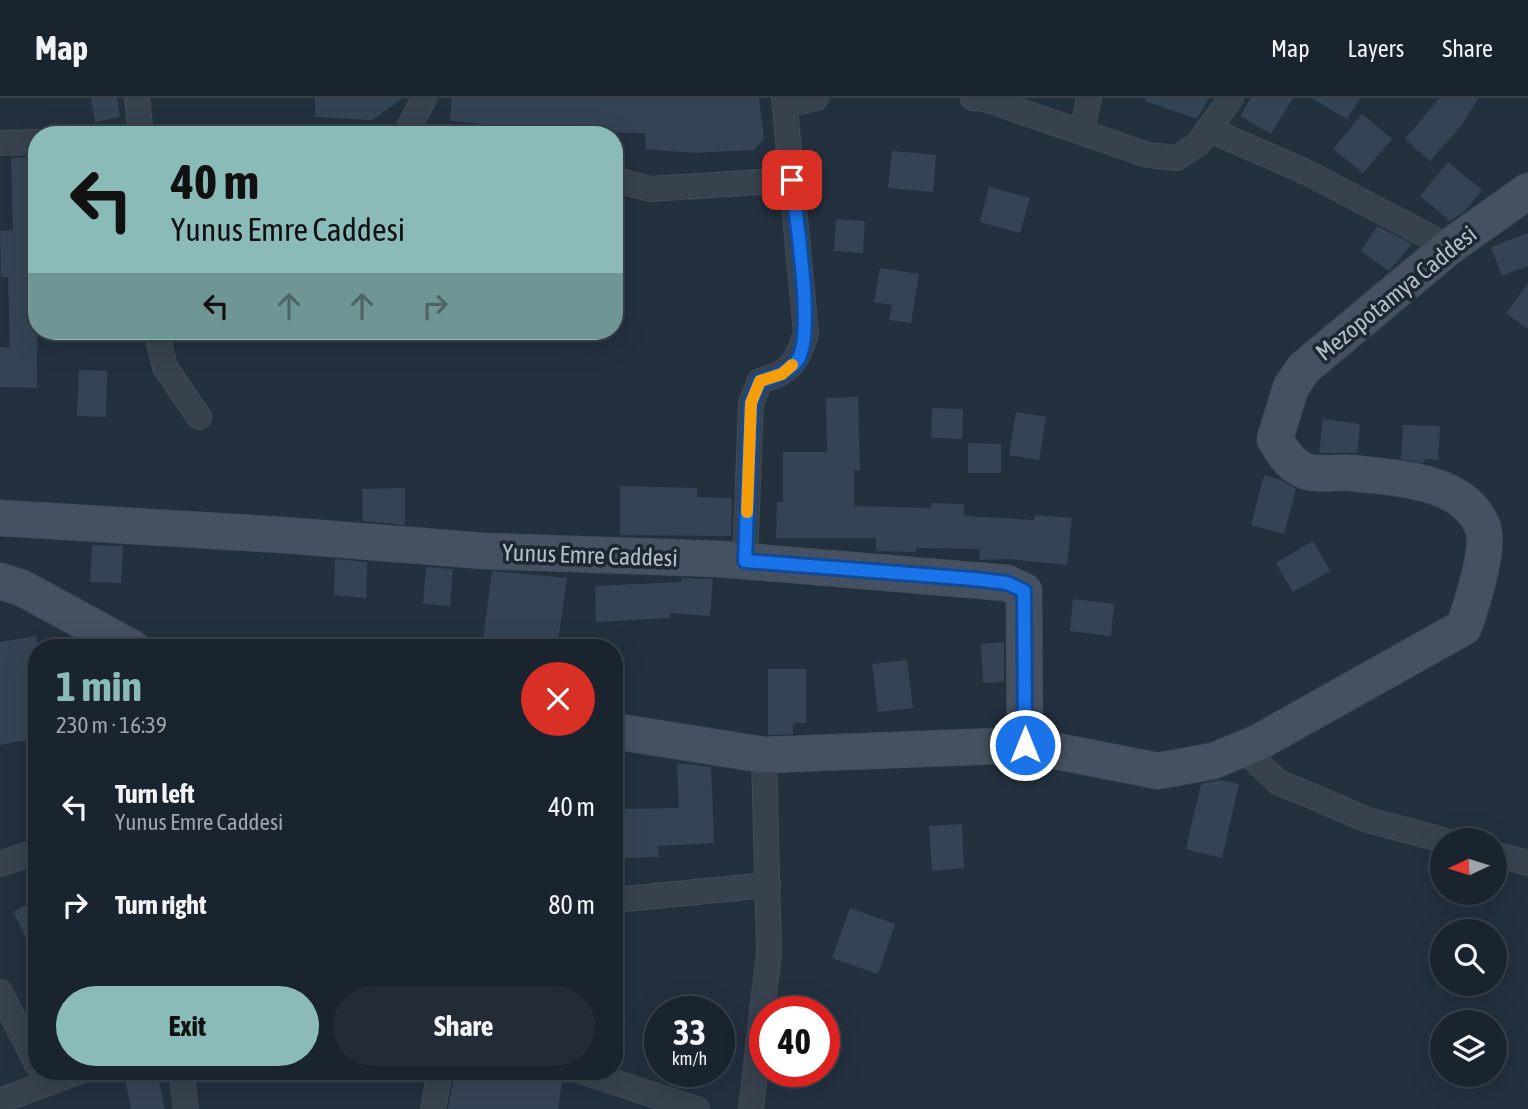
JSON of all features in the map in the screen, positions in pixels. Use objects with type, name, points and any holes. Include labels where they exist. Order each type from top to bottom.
[{"type":"street","points":[[137,98],[140,126]]},
{"type":"street","points":[[410,126],[424,98]]},
{"type":"street","points":[[745,561],[751,403],[760,381],[782,374],[798,360],[806,333],[785,102],[816,98]]},
{"type":"street","points":[[973,98],[985,99],[1149,155],[1177,158],[1198,144],[1229,99]]},
{"type":"street","points":[[1082,132],[1090,98]]},
{"type":"street","points":[[1208,129],[1308,173],[1449,247]]},
{"type":"street","points":[[0,143],[28,142]]},
{"type":"street","points":[[623,182],[650,190],[792,180]]},
{"type":"street","name":"Mezopotamya Caddesi","points":[[1243,749],[1464,627],[1479,587],[1483,529],[1470,509],[1450,492],[1396,478],[1304,471],[1286,457],[1275,439],[1291,387],[1304,368],[1449,247],[1528,191]]},
{"type":"street","points":[[158,340],[165,367],[199,417]]},
{"type":"street","name":"Yunus Emre Caddesi","points":[[0,518],[283,535],[484,551],[745,561],[1007,583],[1024,591],[1025,745]]},
{"type":"street","points":[[0,581],[22,588],[116,639]]},
{"type":"street","points":[[623,732],[764,755],[1025,745],[1158,771],[1213,761],[1243,749],[1278,782],[1368,820],[1430,837]]},
{"type":"street","points":[[751,1109],[769,952],[764,755]]},
{"type":"street","points":[[0,863],[28,855]]},
{"type":"street","points":[[1507,857],[1528,863]]},
{"type":"street","points":[[623,899],[768,885]]},
{"type":"street","points":[[0,992],[28,1047]]},
{"type":"street","points":[[0,1101],[31,1080]]},
{"type":"street","points":[[182,1080],[186,1109]]},
{"type":"street","points":[[433,1109],[438,1080]]},
{"type":"street","points":[[608,1080],[697,1109]]},
{"type":"building","points":[[91,98],[117,98],[120,117],[95,122]]},
{"type":"building","points":[[315,98],[403,98],[372,120],[315,117]]},
{"type":"building","points":[[452,98],[759,98],[764,139],[754,150],[692,153],[646,149],[645,133],[623,133],[623,126],[504,126],[450,121]]},
{"type":"building","points":[[1146,98],[1209,98],[1197,119],[1145,101]]},
{"type":"building","points":[[1251,98],[1293,98],[1271,134],[1240,116]]},
{"type":"building","points":[[1311,98],[1360,98],[1347,119]]},
{"type":"building","points":[[1440,98],[1478,98],[1462,125],[1430,161],[1405,139]]},
{"type":"building","points":[[1362,114],[1392,139],[1363,173],[1333,149]]},
{"type":"building","points":[[892,151],[936,155],[933,192],[888,188]]},
{"type":"building","points":[[28,157],[28,340],[37,340],[37,388],[0,387],[0,347],[10,348],[8,277],[1,277],[0,231],[13,230],[11,158]]},
{"type":"building","points":[[1448,162],[1482,190],[1465,211],[1450,221],[1420,196]]},
{"type":"building","points":[[989,187],[1030,198],[1020,233],[980,222]]},
{"type":"building","points":[[836,219],[865,221],[863,253],[834,251]]},
{"type":"building","points":[[1377,226],[1412,244],[1389,271],[1361,251]]},
{"type":"building","points":[[1528,233],[1528,266],[1502,276],[1491,247]]},
{"type":"building","points":[[880,268],[919,274],[911,323],[889,320],[892,305],[874,302]]},
{"type":"building","points":[[1528,283],[1528,329],[1506,313]]},
{"type":"building","points":[[79,370],[107,371],[106,417],[77,416]]},
{"type":"building","points":[[858,397],[860,470],[854,470],[854,506],[931,508],[931,503],[964,504],[964,516],[1034,520],[1035,515],[1072,518],[1067,565],[1010,559],[979,560],[980,549],[916,548],[916,552],[876,551],[876,538],[776,538],[777,502],[783,502],[783,452],[827,452],[826,398]]},
{"type":"building","points":[[932,408],[963,409],[962,439],[931,438]]},
{"type":"building","points":[[1016,412],[1046,417],[1039,460],[1009,455]]},
{"type":"building","points":[[1323,419],[1360,424],[1357,453],[1319,453]]},
{"type":"building","points":[[1403,425],[1440,426],[1438,460],[1425,459],[1424,463],[1401,459]]},
{"type":"building","points":[[968,443],[1001,444],[1001,473],[968,473]]},
{"type":"building","points":[[1264,475],[1281,480],[1296,489],[1284,534],[1251,525]]},
{"type":"building","points":[[620,486],[697,488],[697,497],[732,498],[731,536],[620,535]]},
{"type":"building","points":[[405,488],[405,525],[363,521],[362,489]]},
{"type":"building","points":[[1313,541],[1330,571],[1293,592],[1276,563]]},
{"type":"building","points":[[92,545],[123,546],[121,583],[90,582]]},
{"type":"building","points":[[335,559],[367,562],[366,598],[334,595]]},
{"type":"building","points":[[426,567],[453,569],[450,606],[423,604]]},
{"type":"building","points":[[492,571],[567,578],[558,639],[483,639]]},
{"type":"building","points":[[682,578],[713,579],[710,616],[670,613],[670,618],[596,622],[595,586],[681,582]]},
{"type":"building","points":[[1073,599],[1114,604],[1111,636],[1070,631]]},
{"type":"building","points":[[37,636],[37,639],[28,639],[28,740],[0,745],[0,642]]},
{"type":"building","points":[[1004,642],[1004,682],[983,683],[981,644]]},
{"type":"building","points":[[907,660],[913,708],[878,712],[872,664]]},
{"type":"building","points":[[768,669],[806,669],[806,723],[793,723],[793,734],[768,735]]},
{"type":"building","points":[[677,763],[711,767],[714,843],[658,846],[659,857],[624,858],[624,809],[679,808]]},
{"type":"building","points":[[1220,780],[1239,784],[1222,858],[1186,849],[1201,784]]},
{"type":"building","points":[[962,824],[964,868],[932,871],[929,826]]},
{"type":"building","points":[[28,904],[28,942],[13,912]]},
{"type":"building","points":[[850,908],[895,924],[878,974],[832,958]]},
{"type":"building","points":[[125,1080],[159,1080],[165,1109],[131,1109]]},
{"type":"building","points":[[453,1080],[562,1081],[558,1109],[448,1109]]},
{"type":"slow traffic","points":[[747,512],[751,403],[760,381],[782,374],[792,365]]},
{"type":"route","points":[[792,180],[806,333],[798,360],[782,374],[760,381],[751,403],[745,561],[974,579],[1007,583],[1024,591],[1025,745]]}]
